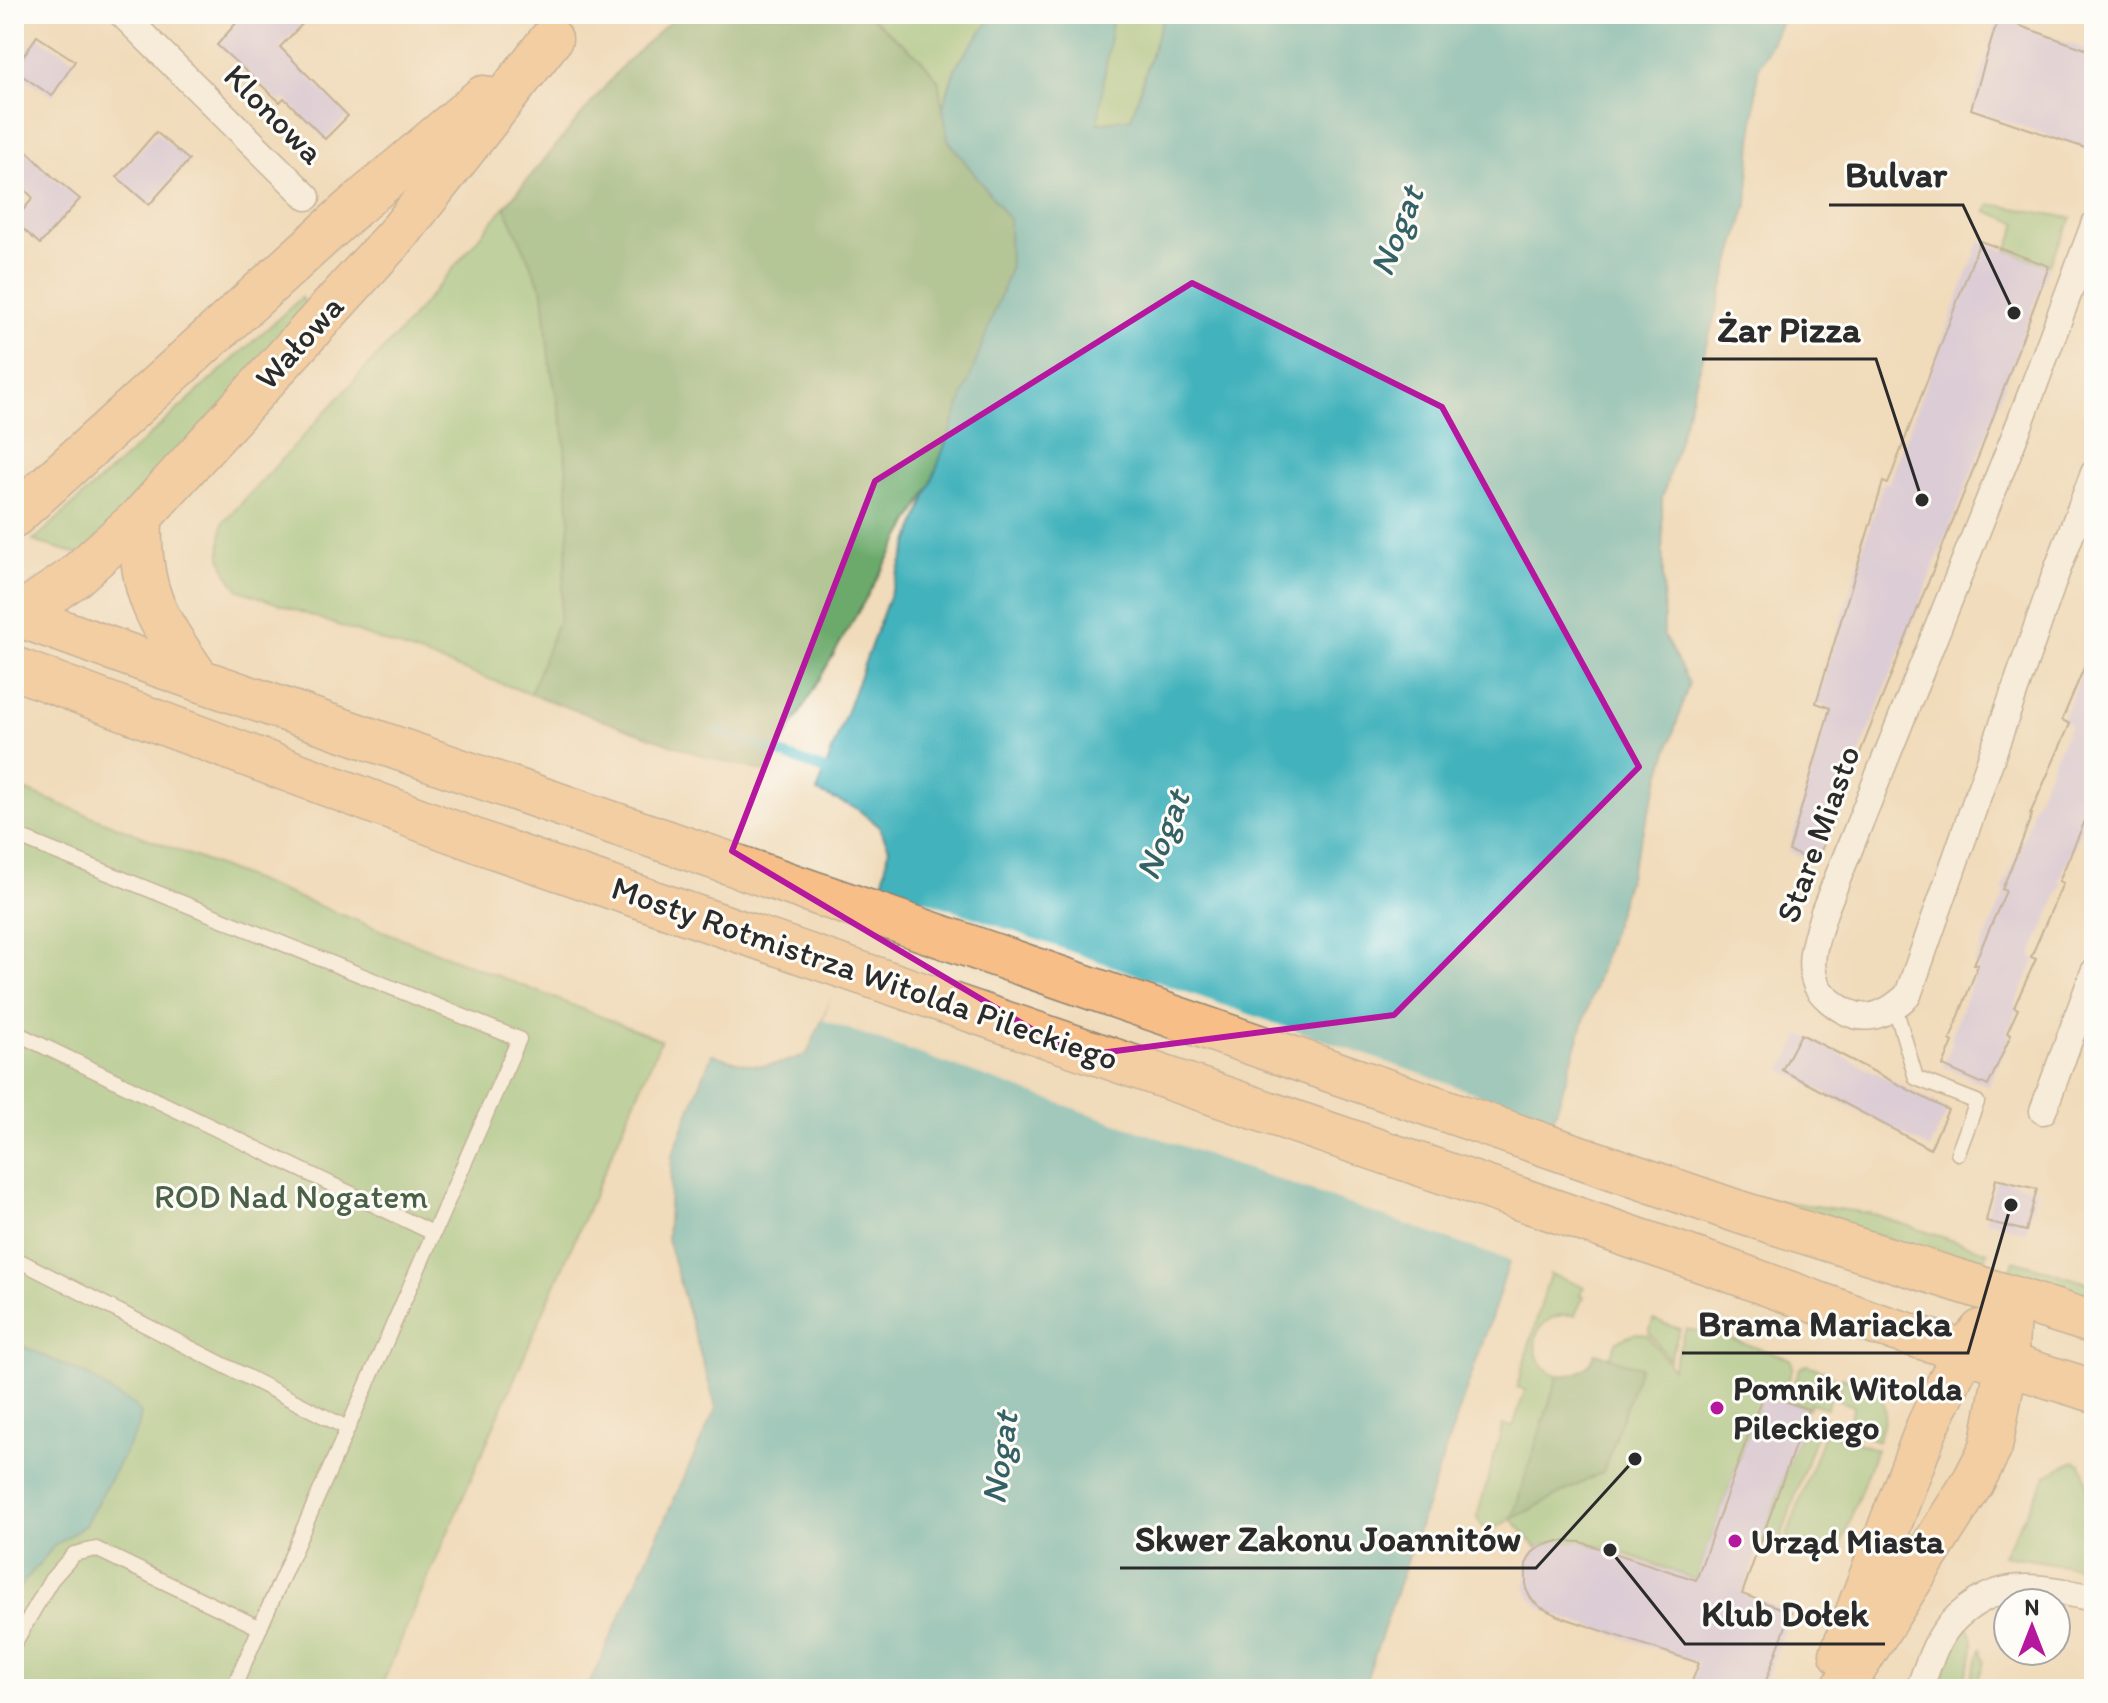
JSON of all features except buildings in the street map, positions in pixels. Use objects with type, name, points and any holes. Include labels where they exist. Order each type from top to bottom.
[{"type":"main road","name":"Wałowa","points":[[14,516],[354,207],[564,27]]},
{"type":"main road","name":"Wałowa","points":[[15,616],[73,578],[141,517],[402,229],[564,27]]},
{"type":"main road","points":[[141,517],[140,544],[149,596],[159,621],[199,680]]},
{"type":"main road","name":"Mosty Rotmistrza Witolda Pileckiego","points":[[15,616],[1739,1212],[2094,1323]]},
{"type":"main road","name":"Mosty Rotmistrza Witolda Pileckiego","points":[[14,668],[496,848],[1719,1267],[1876,1324],[2094,1391]]},
{"type":"main road","points":[[1828,1689],[1928,1425],[1964,1351],[2010,1297]]},
{"type":"main road","points":[[1842,1689],[1973,1482],[1991,1447],[2006,1366],[2010,1297]]},
{"type":"street","name":"Klonowa","points":[[122,14],[307,197]]},
{"type":"street","name":"Stare Miasto","points":[[1895,1007],[1862,1018],[1842,1012],[1824,996],[1815,982],[1812,958],[1835,881],[2020,423],[2094,225]]},
{"type":"street","points":[[1895,1007],[1908,995],[2094,473]]},
{"type":"street","points":[[2043,1111],[2094,972]]},
{"type":"street","points":[[1919,1689],[1939,1641],[1954,1620],[1977,1603],[2006,1590],[2028,1589],[2094,1598]]},
{"type":"lane","points":[[14,835],[519,1039],[233,1689]]},
{"type":"lane","points":[[1895,1007],[1916,1078],[1977,1102],[1958,1153]]},
{"type":"lane","points":[[14,1032],[433,1233]]},
{"type":"lane","points":[[14,1258],[347,1428]]},
{"type":"lane","points":[[14,1644],[51,1580],[74,1554],[96,1549],[260,1628]]},
{"type":"highlighted area","points":[[1192,283],[1442,407],[1639,767],[1394,1015],[1077,1056],[732,851],[875,481]]},
{"type":"green space","points":[[678,14],[867,14],[920,58],[938,80],[948,140],[1009,219],[1010,269],[931,485],[766,772],[707,757],[530,694],[559,619],[570,523],[564,434],[549,358],[543,292],[505,207],[624,64]]},
{"type":"green space","points":[[867,14],[988,14],[991,19],[956,66],[943,107],[938,80],[920,58]]},
{"type":"green space","points":[[1113,14],[1164,14],[1131,119],[1097,123]]},
{"type":"green space","points":[[624,64],[759,96],[707,757],[239,590],[227,573],[221,551],[223,523],[405,326]]},
{"type":"green space","points":[[1990,204],[2072,218],[2048,266],[2007,251],[2018,223],[1986,211]]},
{"type":"green space","points":[[301,298],[313,310],[81,555],[33,541]]},
{"type":"green space","name":"ROD Nad Nogatem","points":[[14,786],[661,1040],[380,1689],[14,1689]]},
{"type":"green space","points":[[1769,1200],[1869,1213],[1988,1252],[1981,1271]]},
{"type":"green space","points":[[2014,1260],[2094,1285],[2094,1306],[2007,1280]]},
{"type":"green space","points":[[1550,1274],[1584,1287],[1579,1295],[1584,1296],[1575,1315],[1556,1316],[1544,1324],[1537,1334],[1539,1359],[1547,1369],[1558,1375],[1582,1371],[1595,1353],[1610,1357],[1617,1341],[1636,1333],[1647,1335],[1672,1368],[1686,1329],[1716,1334],[1790,1359],[1793,1366],[1782,1400],[1763,1394],[1696,1580],[1592,1545],[1552,1543],[1537,1548],[1512,1519],[1486,1533],[1477,1517],[1503,1425],[1513,1427],[1525,1390],[1517,1387]]},
{"type":"green space","points":[[1653,1320],[1680,1329],[1669,1360],[1649,1332]]},
{"type":"green space","points":[[1595,1353],[1640,1367],[1603,1472],[1512,1519],[1558,1375],[1581,1371]]},
{"type":"green space","points":[[1807,1365],[1830,1373],[1834,1379],[1827,1408],[1810,1403],[1808,1409],[1788,1402],[1800,1368]]},
{"type":"green space","points":[[1842,1377],[1866,1386],[1881,1398],[1885,1415],[1878,1441],[1846,1429],[1854,1406],[1836,1400]]},
{"type":"green space","points":[[1802,1426],[1817,1432],[1780,1540],[1771,1537],[1769,1544],[1760,1542]]},
{"type":"green space","points":[[1825,1431],[1876,1449],[1837,1556],[1786,1539]]},
{"type":"green space","points":[[2074,1461],[2081,1464],[2084,1470],[2094,1523],[2094,1570],[2003,1555],[2048,1474]]},
{"type":"green space","points":[[1968,1627],[1972,1634],[1973,1650],[1960,1689],[1938,1689],[1951,1652]]},
{"type":"green space","points":[[1981,1648],[1984,1663],[1975,1689],[1967,1689]]},
{"type":"water","name":"Nogat","points":[[988,14],[1113,14],[1098,123],[1131,118],[1164,14],[1785,14],[1758,70],[1747,205],[1662,499],[1664,636],[1689,683],[1497,1301],[1363,1689],[587,1689],[716,1408],[667,1239],[672,1156],[712,1054],[760,1066],[807,1054],[883,882],[889,848],[879,826],[856,808],[817,792],[1010,269],[1009,219],[948,139],[943,107],[956,66],[991,19]]},
{"type":"water","points":[[14,1342],[91,1377],[134,1405],[141,1414],[138,1428],[85,1525],[54,1546],[14,1594]]},
{"type":"pier","points":[[878,884],[1557,1122],[1514,1262],[823,1020],[839,973]]},
{"type":"waterway","points":[[718,731],[825,770]]},
{"type":"place","name":"Bulvar","points":[[2014,313]]},
{"type":"place","name":"Żar Pizza","points":[[1922,500]]},
{"type":"place","name":"Brama Mariacka","points":[[2011,1205]]},
{"type":"place","name":"Pomnik Witolda Pileckiego","points":[[1717,1408]]},
{"type":"place","name":"Skwer Zakonu Joannitów","points":[[1635,1459]]},
{"type":"place","name":"Urząd Miasta","points":[[1735,1541]]},
{"type":"place","name":"Klub Dołek","points":[[1610,1550]]}]
